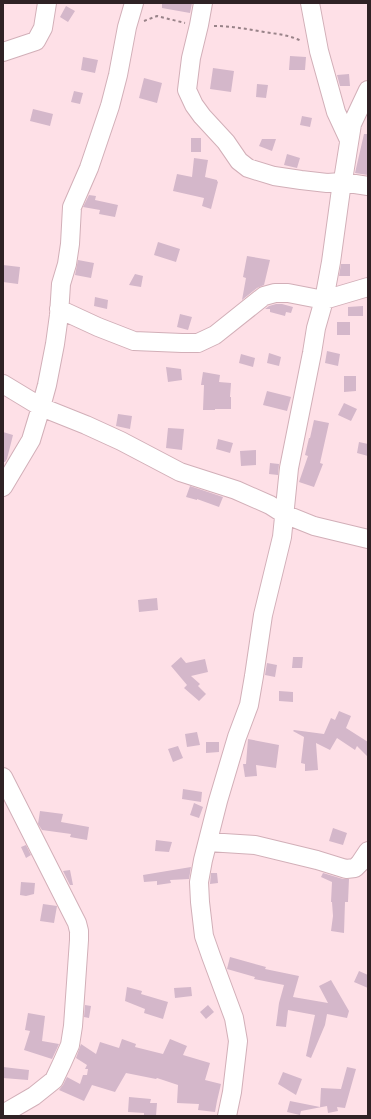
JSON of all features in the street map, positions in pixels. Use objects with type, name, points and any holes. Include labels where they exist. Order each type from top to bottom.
[{"type":"street","points":[[3,52],[36,41],[43,28],[47,3]]},
{"type":"street","points":[[3,487],[31,440],[47,385],[55,344],[61,284],[67,264],[70,244],[72,207],[89,168],[110,106],[118,75],[127,27],[134,3]]},
{"type":"street","points":[[203,3],[191,58],[187,90],[194,106],[226,142],[239,161],[248,168],[274,176],[327,183],[342,182],[368,186]]},
{"type":"street","points":[[310,3],[319,51],[336,112],[349,140]]},
{"type":"street","points":[[227,1116],[232,1092],[238,1041],[234,1018],[204,936],[199,882],[218,800],[237,737],[249,705],[263,614],[282,537],[289,468],[316,328],[324,300],[334,244],[342,182],[352,124],[368,90]]},
{"type":"street","points":[[59,309],[98,327],[134,340],[198,343],[215,335],[264,296],[275,293],[288,293],[324,300],[368,287]]},
{"type":"street","points":[[3,384],[41,407],[86,425],[180,472],[236,490],[270,505],[284,514],[314,526],[368,540]]},
{"type":"street","points":[[3,777],[77,923],[79,931],[73,1026],[70,1045],[54,1080],[34,1096],[3,1114]]},
{"type":"street","points":[[208,842],[255,845],[317,860],[346,870],[355,868],[360,864],[368,851]]},
{"type":"path","points":[[127,27],[157,16],[179,23],[231,26],[278,34],[296,39],[319,51]]},
{"type":"building","points":[[162,3],[192,3],[190,13],[162,8]]},
{"type":"building","points":[[66,6],[75,11],[68,22],[60,17]]},
{"type":"building","points":[[290,56],[306,57],[305,70],[289,70]]},
{"type":"building","points":[[83,57],[98,60],[95,73],[81,70]]},
{"type":"building","points":[[213,68],[234,71],[231,92],[210,89]]},
{"type":"building","points":[[349,74],[350,86],[340,86],[337,75]]},
{"type":"building","points":[[144,78],[162,83],[157,103],[139,98]]},
{"type":"building","points":[[257,84],[268,85],[266,98],[256,97]]},
{"type":"building","points":[[74,91],[83,93],[80,104],[71,102]]},
{"type":"building","points":[[33,109],[53,114],[50,126],[30,121]]},
{"type":"building","points":[[302,116],[312,118],[310,127],[300,125]]},
{"type":"building","points":[[364,134],[368,134],[368,175],[355,173]]},
{"type":"building","points":[[191,138],[201,138],[201,152],[191,152]]},
{"type":"building","points":[[262,139],[276,139],[272,151],[259,146]]},
{"type":"building","points":[[287,154],[300,158],[297,168],[284,165]]},
{"type":"building","points":[[194,158],[208,160],[205,177],[217,180],[218,182],[211,209],[202,206],[204,198],[173,191],[177,174],[192,177]]},
{"type":"building","points":[[89,195],[96,196],[95,200],[118,205],[115,217],[99,214],[100,210],[83,207]]},
{"type":"building","points":[[158,242],[180,249],[176,262],[154,255]]},
{"type":"building","points":[[247,256],[270,260],[264,285],[257,288],[242,300],[246,278],[243,277]]},
{"type":"building","points":[[78,260],[94,263],[91,278],[75,275]]},
{"type":"building","points":[[341,264],[350,264],[350,276],[339,276]]},
{"type":"building","points":[[3,265],[20,267],[18,284],[3,282]]},
{"type":"building","points":[[135,274],[143,276],[141,287],[129,285]]},
{"type":"building","points":[[95,297],[108,300],[107,309],[94,306]]},
{"type":"building","points":[[276,304],[293,307],[291,313],[286,312],[285,316],[270,312],[270,309],[265,309]]},
{"type":"building","points":[[363,306],[363,316],[348,316],[348,307]]},
{"type":"building","points":[[180,314],[192,317],[188,330],[177,327]]},
{"type":"building","points":[[337,322],[350,322],[350,335],[337,335]]},
{"type":"building","points":[[327,351],[340,354],[338,366],[325,363]]},
{"type":"building","points":[[269,353],[281,357],[279,366],[267,363]]},
{"type":"building","points":[[241,354],[255,358],[253,367],[239,363]]},
{"type":"building","points":[[166,367],[181,369],[182,380],[168,382]]},
{"type":"building","points":[[203,372],[220,375],[219,382],[231,383],[231,409],[203,410],[204,385],[201,385]]},
{"type":"building","points":[[344,376],[356,376],[356,391],[344,392]]},
{"type":"building","points":[[267,391],[291,397],[287,411],[263,405]]},
{"type":"building","points":[[344,403],[357,409],[351,421],[338,415]]},
{"type":"building","points":[[118,414],[132,416],[130,429],[116,426]]},
{"type":"building","points":[[314,420],[329,423],[320,463],[323,464],[314,487],[299,482],[308,456],[305,455]]},
{"type":"building","points":[[168,428],[184,429],[182,450],[166,448]]},
{"type":"building","points":[[3,432],[13,435],[5,462],[3,462]]},
{"type":"building","points":[[218,439],[233,443],[230,453],[216,449]]},
{"type":"building","points":[[359,442],[368,444],[368,456],[357,453]]},
{"type":"building","points":[[256,450],[256,465],[241,466],[240,451]]},
{"type":"building","points":[[270,463],[279,464],[278,475],[269,474]]},
{"type":"building","points":[[190,486],[223,497],[219,507],[197,499],[186,497]]},
{"type":"building","points":[[157,598],[158,610],[139,612],[138,600]]},
{"type":"building","points":[[181,657],[186,663],[205,659],[208,672],[191,676],[200,684],[198,686],[206,694],[199,701],[184,688],[187,685],[171,666]]},
{"type":"building","points":[[293,657],[303,657],[302,668],[292,668]]},
{"type":"building","points":[[267,663],[277,665],[275,677],[265,675]]},
{"type":"building","points":[[279,691],[293,692],[293,702],[279,701]]},
{"type":"building","points":[[339,711],[351,716],[346,728],[368,742],[368,757],[357,746],[355,750],[337,738],[330,750],[316,743],[318,770],[305,771],[305,764],[301,763],[304,737],[293,731],[324,734],[331,718],[335,720]]},
{"type":"building","points":[[197,732],[200,745],[187,747],[185,734]]},
{"type":"building","points":[[248,739],[279,745],[276,768],[256,765],[257,776],[245,777],[243,764],[246,764]]},
{"type":"building","points":[[206,742],[219,742],[219,752],[206,753]]},
{"type":"building","points":[[178,746],[183,758],[173,762],[168,749]]},
{"type":"building","points":[[183,789],[202,792],[201,802],[182,799]]},
{"type":"building","points":[[194,803],[203,807],[199,818],[190,815]]},
{"type":"building","points":[[40,811],[63,814],[61,822],[89,827],[87,840],[70,837],[71,834],[42,830],[38,824]]},
{"type":"building","points":[[333,828],[347,833],[343,845],[329,841]]},
{"type":"building","points":[[156,840],[172,842],[169,852],[155,851]]},
{"type":"building","points":[[26,845],[31,855],[26,858],[21,847]]},
{"type":"building","points":[[191,867],[189,879],[170,880],[171,883],[157,885],[157,881],[144,882],[143,875]]},
{"type":"building","points":[[70,870],[73,885],[70,885],[63,871]]},
{"type":"building","points":[[211,873],[217,873],[218,883],[210,884]]},
{"type":"building","points":[[323,873],[343,879],[349,879],[348,902],[345,902],[344,933],[331,931],[333,916],[331,902],[332,882],[321,877]]},
{"type":"building","points":[[21,882],[35,883],[34,894],[26,896],[20,895]]},
{"type":"building","points":[[43,904],[57,906],[54,923],[40,921]]},
{"type":"building","points":[[230,957],[266,967],[265,969],[299,976],[293,997],[328,1003],[319,986],[331,980],[349,1011],[347,1018],[327,1014],[325,1025],[311,1058],[306,1056],[315,1015],[288,1010],[286,1027],[276,1026],[279,1003],[284,985],[254,979],[255,977],[227,969]]},
{"type":"building","points":[[359,971],[368,975],[368,988],[354,982]]},
{"type":"building","points":[[127,987],[142,991],[141,994],[168,1002],[163,1019],[144,1013],[145,1009],[125,1001]]},
{"type":"building","points":[[191,987],[192,996],[175,998],[174,988]]},
{"type":"building","points":[[85,1005],[91,1006],[89,1018],[84,1017]]},
{"type":"building","points":[[208,1005],[214,1012],[206,1019],[200,1012]]},
{"type":"building","points":[[28,1013],[45,1016],[42,1041],[59,1044],[52,1059],[24,1050],[30,1031],[25,1030]]},
{"type":"building","points":[[122,1039],[136,1044],[135,1047],[163,1054],[170,1039],[187,1046],[183,1055],[210,1063],[205,1080],[221,1084],[215,1112],[198,1110],[199,1104],[177,1103],[178,1085],[157,1078],[126,1073],[115,1092],[92,1085],[84,1101],[59,1090],[67,1077],[80,1084],[83,1075],[87,1075],[88,1069],[85,1069],[87,1065],[76,1058],[81,1044],[96,1054],[100,1042],[119,1048]]},
{"type":"building","points":[[3,1067],[29,1070],[28,1080],[3,1078]]},
{"type":"building","points":[[347,1067],[356,1069],[345,1108],[337,1107],[338,1111],[328,1113],[327,1106],[301,1111],[300,1115],[287,1112],[290,1101],[320,1107],[321,1088],[341,1089]]},
{"type":"building","points":[[283,1072],[302,1079],[296,1095],[278,1084]]},
{"type":"building","points":[[129,1097],[151,1099],[150,1103],[157,1103],[156,1116],[144,1116],[144,1113],[128,1112]]}]
